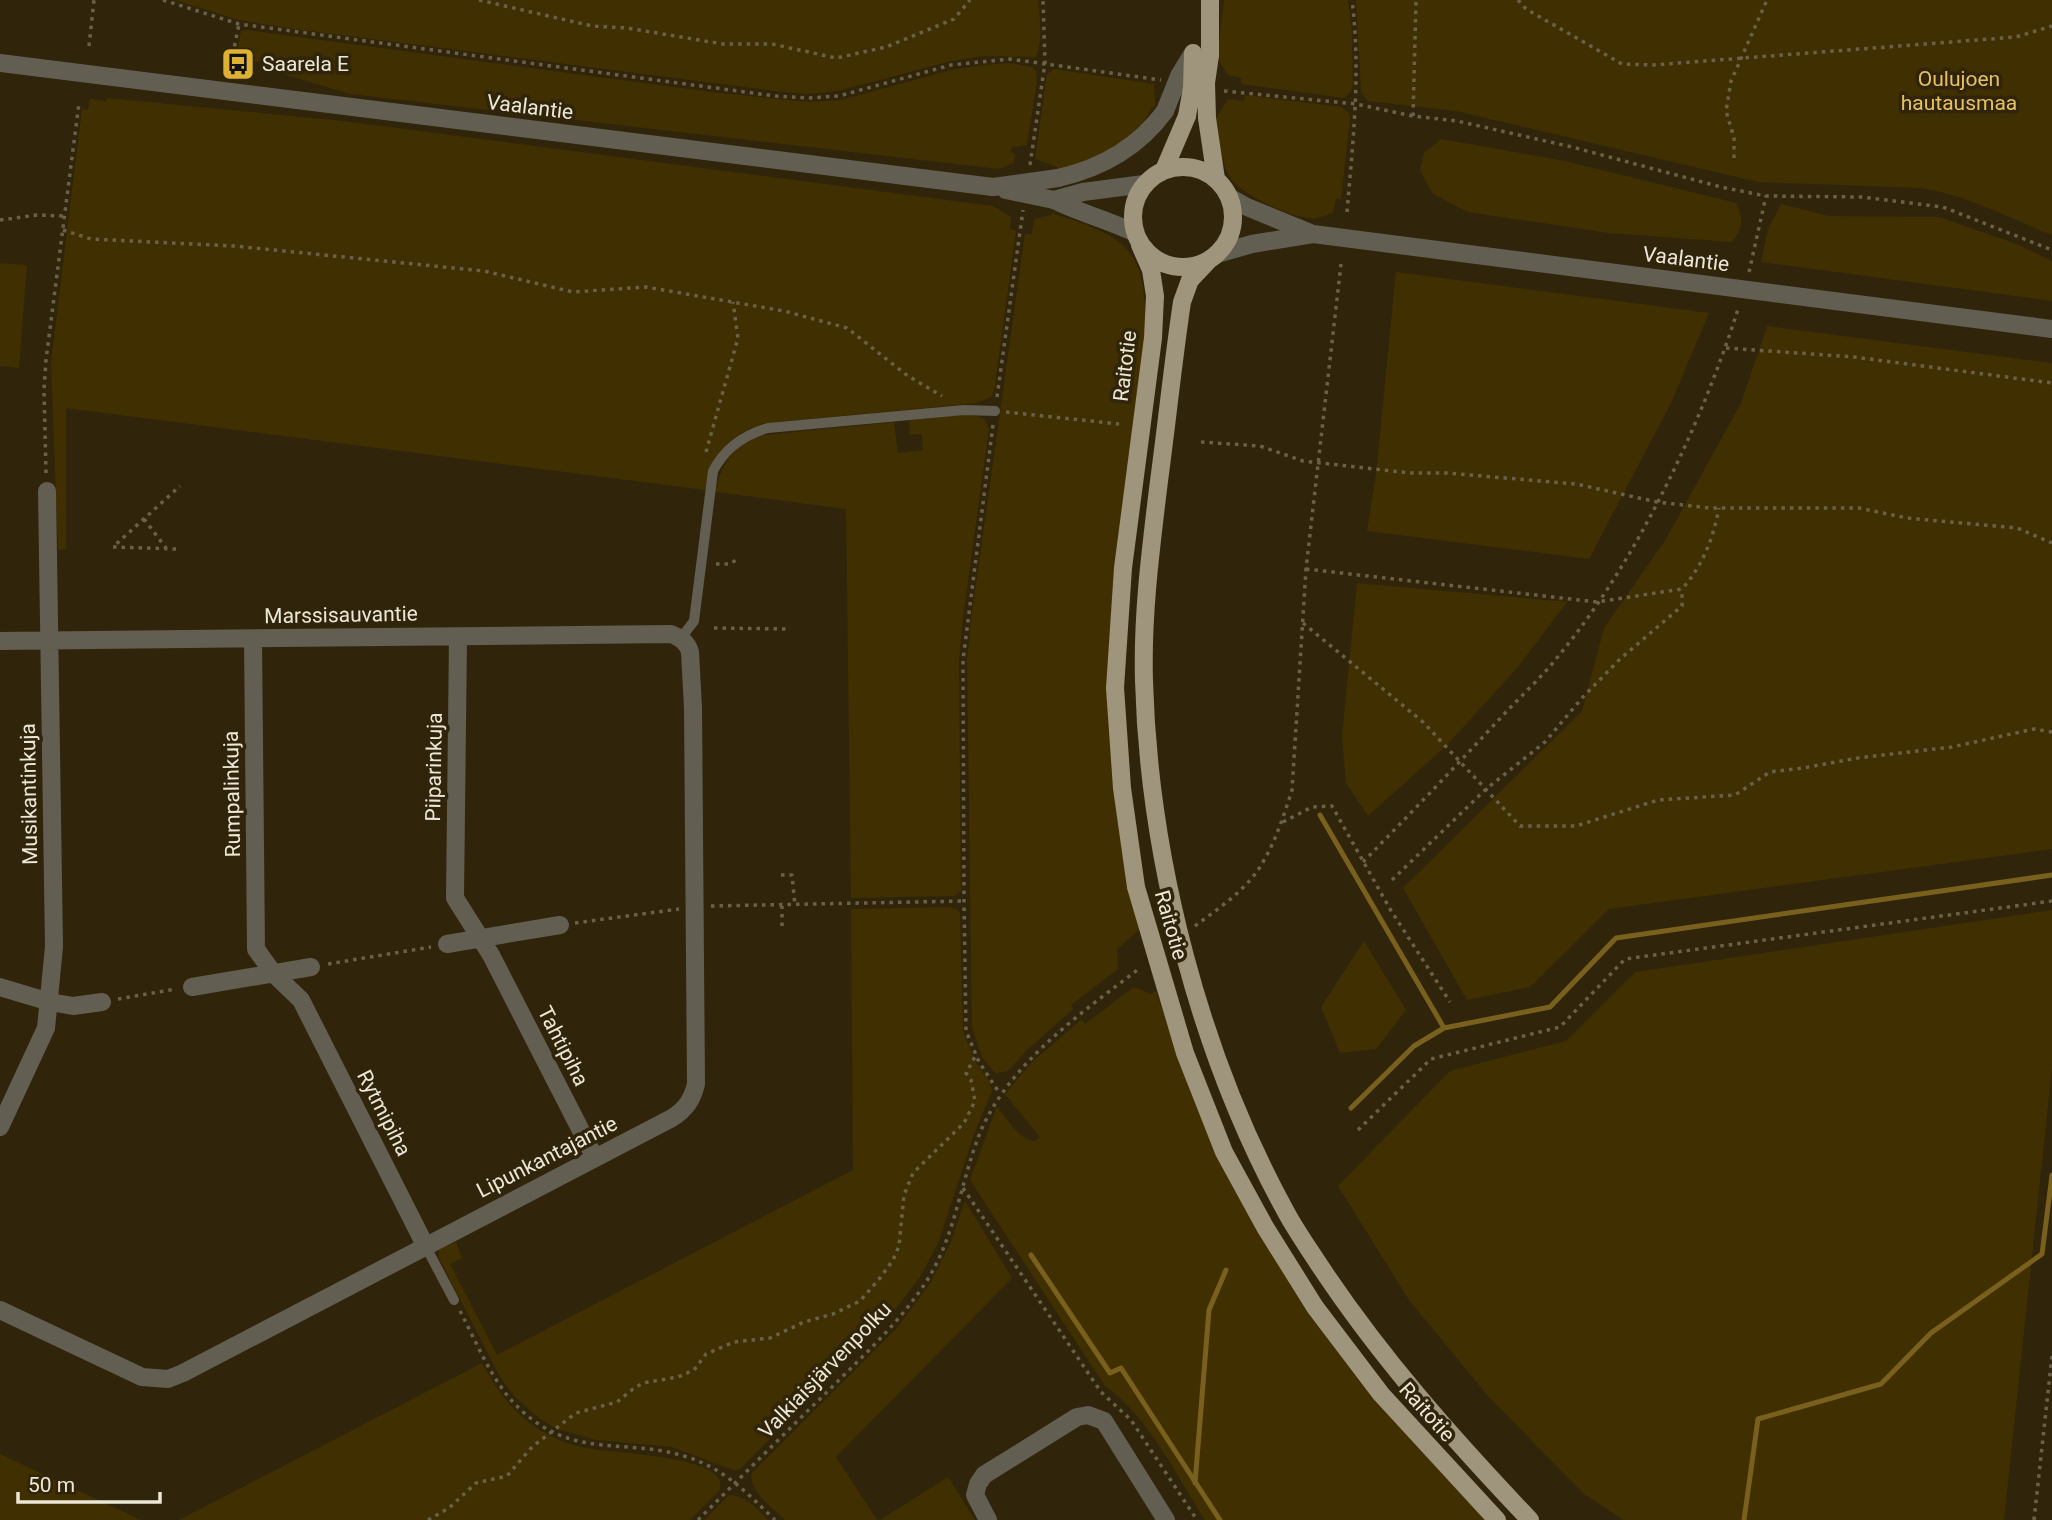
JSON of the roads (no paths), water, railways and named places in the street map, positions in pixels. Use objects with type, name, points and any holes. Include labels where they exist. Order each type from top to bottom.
[{"type":"main road","points":[[1164,170],[1187,116],[1210,7]]},
{"type":"main road","points":[[1201,54],[1216,178]]},
{"type":"main road","points":[[1185,166],[1207,172],[1216,178],[1229,197],[1233,221],[1225,244],[1212,257],[1196,266],[1172,266],[1149,255],[1138,239],[1133,207],[1144,184],[1164,170],[1185,166]]},
{"type":"main road","name":"Raitotie","points":[[1138,239],[1151,270],[1155,296],[1153,338],[1123,568],[1115,688],[1122,788],[1136,887],[1185,1053],[1224,1152],[1265,1227],[1315,1307],[1381,1394],[1497,1520]]},
{"type":"main road","name":"Raitotie","points":[[1212,257],[1190,280],[1182,302],[1149,570],[1143,678],[1150,788],[1173,905],[1209,1038],[1247,1137],[1287,1215],[1339,1294],[1401,1378],[1530,1520]]},
{"type":"street","points":[[993,187],[1058,178],[1108,162],[1132,146],[1155,125],[1165,111],[1180,76],[1201,54]]},
{"type":"street","name":"Vaalantie","points":[[0,62],[993,187],[1054,200],[1076,211],[1116,224],[1138,239]]},
{"type":"street","name":"Vaalantie","points":[[1054,200],[1083,192],[1144,184]]},
{"type":"street","name":"Vaalantie","points":[[1229,197],[1313,234],[2052,329]]},
{"type":"street","name":"Vaalantie","points":[[1212,257],[1252,244],[1313,234]]},
{"type":"street","name":"Musikantinkuja","points":[[0,1127],[46,1028],[50,1002],[54,947],[47,491]]},
{"type":"street","name":"Marssisauvantie","points":[[0,641],[671,634],[681,638]]},
{"type":"street","name":"Piiparinkuja","points":[[455,898],[458,636]]},
{"type":"street","name":"Lipunkantajantie","points":[[0,1310],[142,1377],[168,1379],[194,1368],[672,1118],[687,1106],[696,1084],[694,907],[690,652],[688,644],[681,638]]},
{"type":"street","name":"Rumpalinkuja","points":[[253,639],[256,949]]},
{"type":"street","name":"Tahtipiha","points":[[455,898],[491,955],[595,1158]]},
{"type":"street","points":[[447,944],[560,925]]},
{"type":"street","name":"Rytmipiha","points":[[256,949],[273,973],[301,1000],[426,1247]]},
{"type":"street","points":[[192,987],[311,967]]},
{"type":"street","points":[[0,987],[73,1006],[102,1002]]},
{"type":"street","points":[[988,1520],[975,1495],[984,1475],[1077,1417],[1088,1415],[1104,1421],[1166,1520]]},
{"type":"lane","points":[[681,638],[694,621],[713,471],[720,459],[740,439],[754,431],[768,428],[964,410],[995,411]]},
{"type":"lane","points":[[426,1247],[454,1300]]},
{"type":"waterway","points":[[1320,815],[1444,1028]]},
{"type":"waterway","points":[[1351,1108],[1414,1046],[1444,1028],[1550,1007],[1616,938],[2052,875]]},
{"type":"waterway","points":[[1744,1520],[1758,1419],[1881,1384],[1931,1333],[2042,1254],[2052,1175]]},
{"type":"waterway","points":[[1031,1255],[1110,1373],[1121,1368],[1220,1520]]},
{"type":"waterway","points":[[1195,1483],[1209,1310],[1226,1270]]},
{"type":"place","name":"Saarela E","points":[[238,64]]},
{"type":"park label","name":"Oulujoen hautausmaa","points":[[1959,91]]}]
